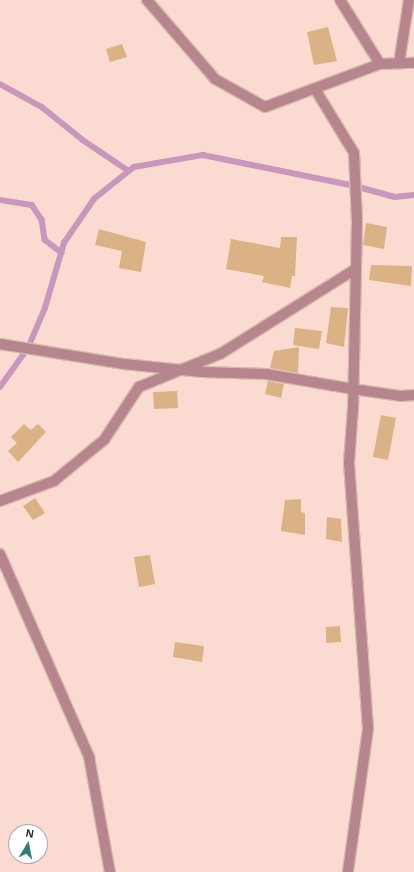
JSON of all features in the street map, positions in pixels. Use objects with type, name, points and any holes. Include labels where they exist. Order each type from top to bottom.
[{"type":"street","points":[[147,0],[215,79],[265,107],[380,64],[414,62]]},
{"type":"street","points":[[340,0],[380,64]]},
{"type":"street","points":[[399,63],[409,0]]},
{"type":"street","points":[[315,89],[354,153],[357,221],[354,270],[353,389],[348,463],[368,729],[348,872]]},
{"type":"street","points":[[0,501],[54,481],[104,440],[139,387],[184,370],[220,354],[354,270]]},
{"type":"street","points":[[0,344],[124,364],[184,370],[266,374],[402,396],[414,395]]},
{"type":"street","points":[[0,554],[89,757],[110,872]]},
{"type":"building","points":[[328,27],[337,61],[314,65],[307,32]]},
{"type":"building","points":[[122,44],[127,57],[110,62],[106,49]]},
{"type":"building","points":[[366,223],[387,227],[384,249],[363,245]]},
{"type":"building","points":[[99,229],[146,242],[141,272],[119,268],[122,251],[95,245]]},
{"type":"building","points":[[281,237],[297,237],[295,276],[292,276],[290,288],[262,282],[264,276],[226,269],[231,239],[280,248]]},
{"type":"building","points":[[371,265],[412,266],[411,286],[369,280]]},
{"type":"building","points":[[331,307],[348,308],[344,347],[326,343]]},
{"type":"building","points":[[295,328],[322,331],[319,349],[293,345]]},
{"type":"building","points":[[299,347],[298,373],[270,368],[274,351]]},
{"type":"building","points":[[268,381],[284,384],[281,398],[265,394]]},
{"type":"building","points":[[177,391],[178,408],[154,409],[153,392]]},
{"type":"building","points":[[381,415],[396,418],[388,460],[373,457]]},
{"type":"building","points":[[24,424],[31,430],[38,424],[46,432],[18,462],[8,451],[17,443],[11,437]]},
{"type":"building","points":[[35,498],[45,513],[33,520],[23,506]]},
{"type":"building","points":[[301,499],[301,512],[305,513],[305,535],[281,531],[285,500]]},
{"type":"building","points":[[327,517],[341,519],[342,542],[326,539]]},
{"type":"building","points":[[150,555],[155,584],[139,587],[134,557]]},
{"type":"building","points":[[340,626],[341,642],[326,643],[326,627]]},
{"type":"building","points":[[175,642],[204,646],[202,662],[173,657]]},
{"type":"waterway","points":[[0,84],[42,107],[83,140],[129,171]]},
{"type":"waterway","points":[[0,387],[28,348],[45,308],[64,243],[94,199],[134,167],[203,155],[355,186],[395,197],[414,195]]},
{"type":"waterway","points":[[0,200],[32,205],[42,220],[45,240],[62,253]]}]
